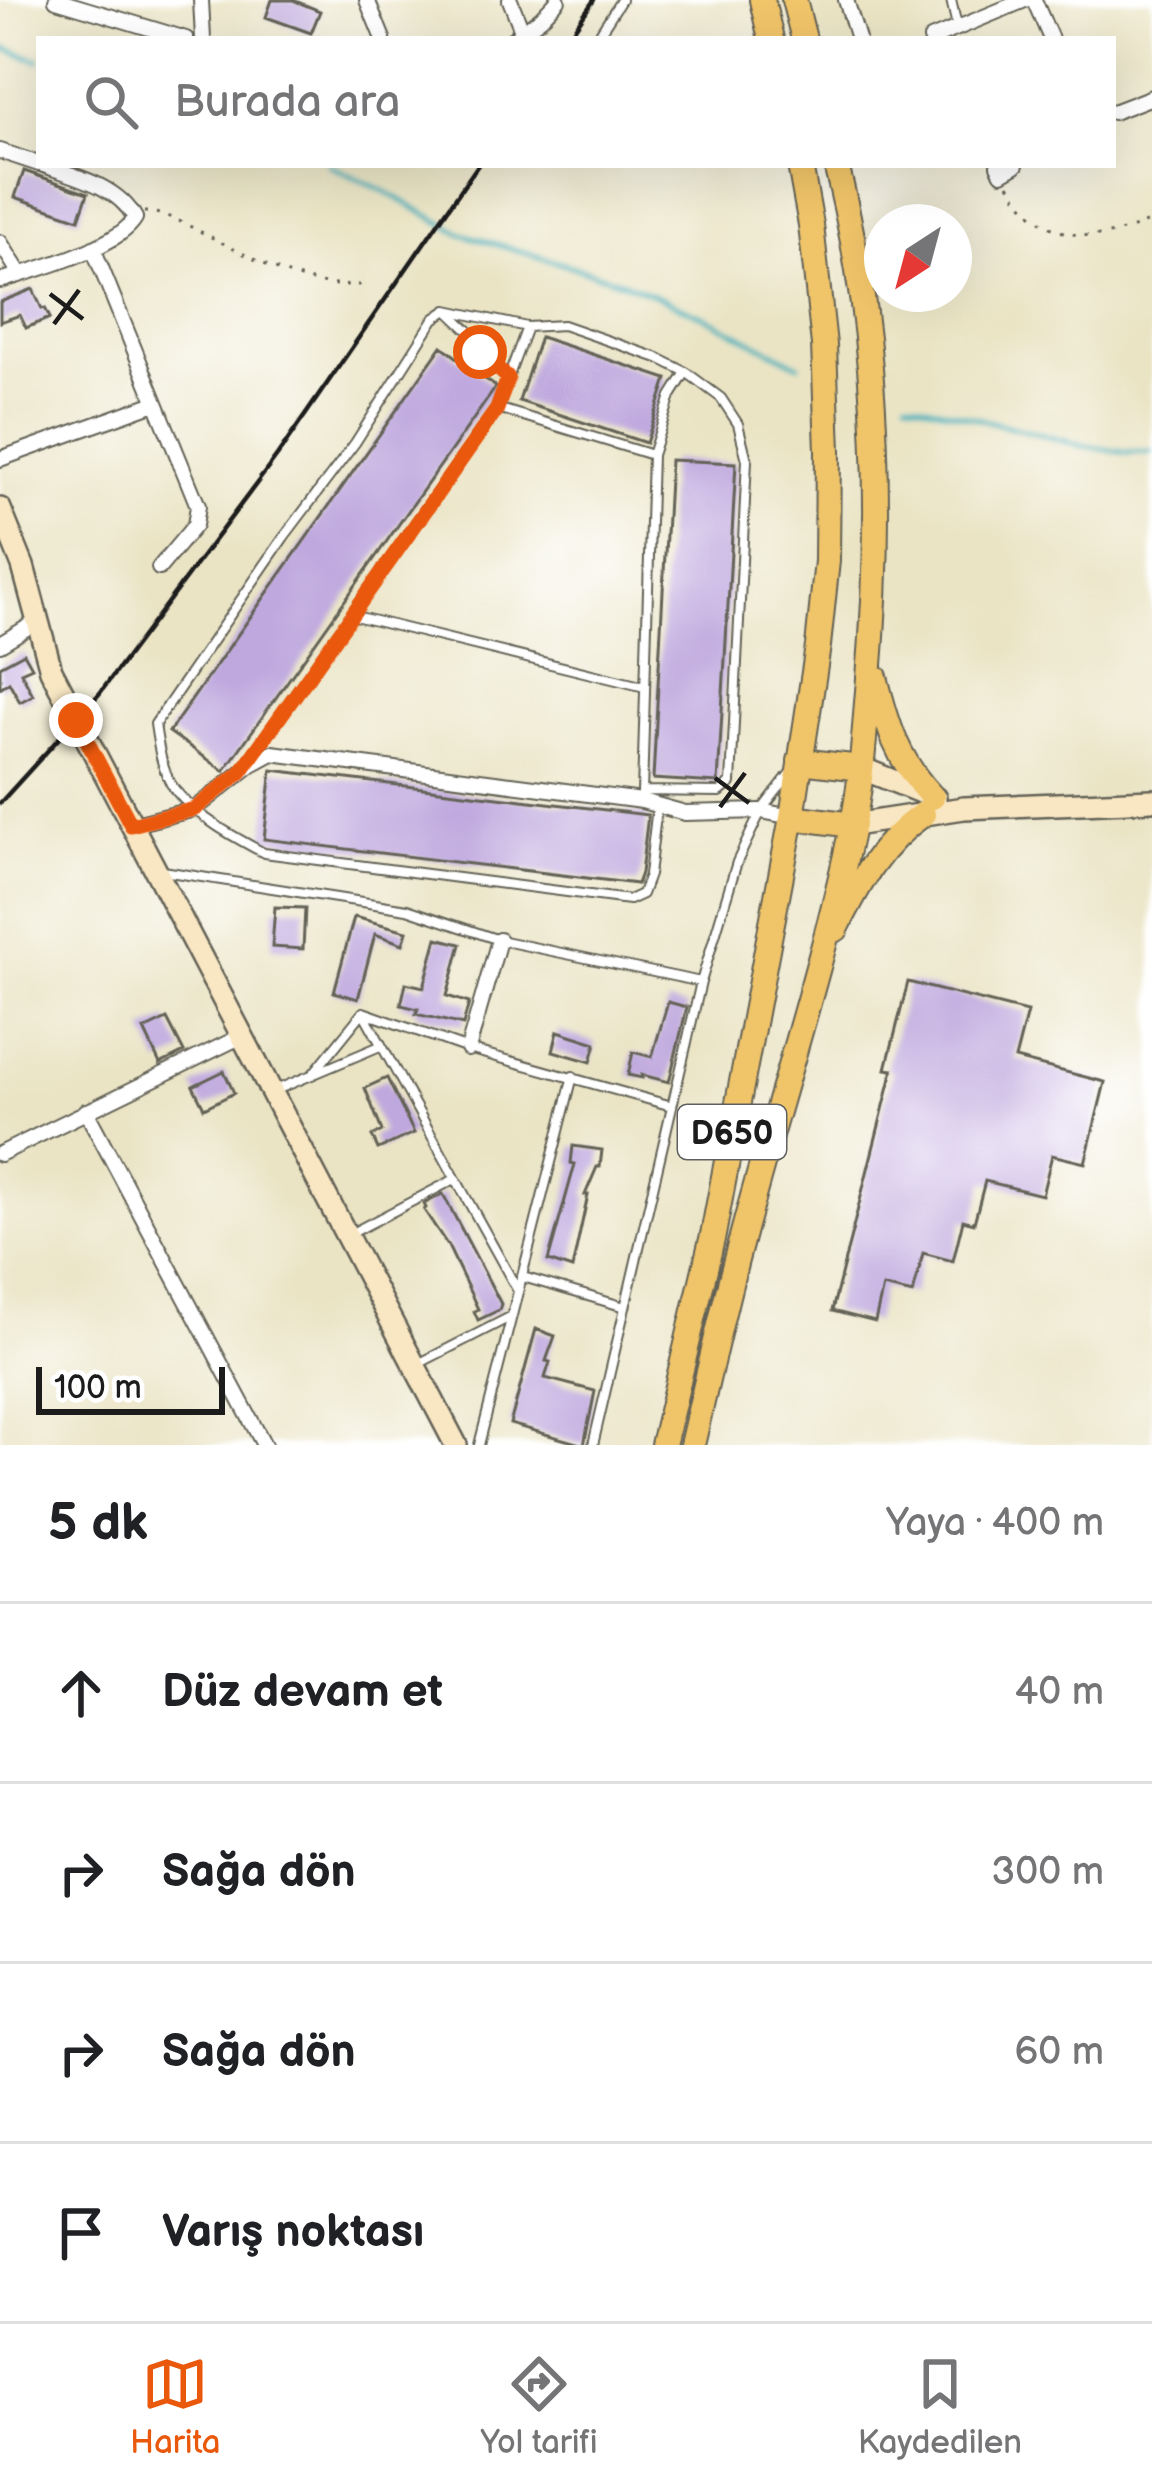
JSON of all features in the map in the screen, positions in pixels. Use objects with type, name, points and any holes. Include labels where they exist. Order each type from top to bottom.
[{"type":"highway","points":[[762,0],[770,36]]},
{"type":"highway","points":[[794,0],[803,36]]},
{"type":"highway","name":"D650","points":[[663,1445],[713,1235],[792,817],[818,646],[826,561],[828,451],[822,325],[801,168]]},
{"type":"highway","name":"D650","points":[[692,1445],[740,1243],[853,825],[861,769],[876,580],[875,464],[867,333],[837,168]]},
{"type":"highway","points":[[817,969],[862,880],[899,831],[928,806],[897,747],[871,661]]},
{"type":"highway","points":[[800,761],[861,769]]},
{"type":"highway","points":[[792,817],[853,825]]},
{"type":"street","points":[[56,0],[176,36]]},
{"type":"street","points":[[201,0],[203,36]]},
{"type":"street","points":[[367,0],[381,36]]},
{"type":"street","points":[[510,0],[518,36],[558,0]]},
{"type":"street","points":[[847,0],[857,36]]},
{"type":"street","points":[[944,35],[1029,0],[1049,36]]},
{"type":"street","points":[[1116,111],[1152,97]]},
{"type":"street","points":[[0,151],[36,162]]},
{"type":"street","points":[[0,280],[93,248],[121,235],[135,218],[113,194],[53,168]]},
{"type":"street","points":[[0,242],[20,274]]},
{"type":"street","points":[[93,248],[199,506],[195,525],[159,568]]},
{"type":"street","points":[[0,459],[155,403]]},
{"type":"street","points":[[0,509],[23,566],[51,670],[456,1445]]},
{"type":"street","points":[[0,644],[38,621]]},
{"type":"street","points":[[131,825],[195,809],[272,753],[647,799],[685,813],[761,811],[792,817]]},
{"type":"street","points":[[861,769],[928,806]]},
{"type":"street","points":[[853,825],[928,806],[1152,800]]},
{"type":"street","points":[[468,1049],[500,940]]},
{"type":"street","points":[[0,1154],[242,1036]]},
{"type":"street","points":[[86,1111],[264,1445]]},
{"type":"lane","points":[[598,36],[621,0]]},
{"type":"lane","points":[[944,35],[951,0]]},
{"type":"lane","points":[[447,310],[508,378]]},
{"type":"lane","points":[[647,799],[720,792],[731,783],[747,460],[738,424],[722,398],[686,372],[658,358],[563,325],[527,327],[447,310],[434,319],[355,442],[155,724],[173,788],[195,809],[264,854],[628,900],[642,895],[649,875],[647,799],[645,687],[652,455],[671,396],[686,372]]},
{"type":"lane","points":[[241,772],[497,409],[527,327]]},
{"type":"lane","points":[[497,409],[652,455]]},
{"type":"lane","points":[[351,615],[645,687]]},
{"type":"lane","points":[[593,1445],[701,982],[737,862],[761,811],[800,761]]},
{"type":"lane","points":[[155,870],[407,908],[500,940],[701,982]]},
{"type":"lane","points":[[363,1012],[468,1049],[672,1106]]},
{"type":"lane","points":[[363,1012],[518,1292]]},
{"type":"lane","points":[[312,1075],[363,1012]]},
{"type":"lane","points":[[272,1092],[380,1046]]},
{"type":"lane","points":[[478,1445],[573,1076]]},
{"type":"lane","points":[[347,1236],[455,1179]]},
{"type":"lane","points":[[523,1277],[625,1306]]},
{"type":"lane","points":[[415,1366],[512,1316]]},
{"type":"path","points":[[1005,168],[1028,211],[1060,231],[1101,235],[1152,220]]},
{"type":"path","points":[[134,213],[150,211],[177,220],[258,262],[310,282],[366,284]]},
{"type":"building","points":[[272,0],[293,0],[320,11],[311,33],[266,17]]},
{"type":"building","points":[[24,171],[88,193],[79,219],[15,197]]},
{"type":"building","points":[[33,289],[50,318],[26,328],[20,315],[0,322],[0,302]]},
{"type":"building","points":[[540,337],[667,379],[646,443],[519,401]]},
{"type":"building","points":[[442,346],[496,387],[224,771],[169,732]]},
{"type":"building","points":[[670,460],[736,463],[718,783],[653,779]]},
{"type":"building","points":[[24,653],[32,667],[21,672],[33,695],[20,702],[9,682],[0,688],[0,666]]},
{"type":"building","points":[[272,770],[648,815],[641,873],[637,884],[264,839]]},
{"type":"building","points":[[275,907],[305,908],[303,949],[272,947]]},
{"type":"building","points":[[354,917],[407,931],[403,944],[375,934],[358,999],[334,992]]},
{"type":"building","points":[[437,938],[461,944],[447,996],[469,1003],[463,1025],[416,1014],[418,1009],[401,1005],[406,983],[424,987]]},
{"type":"building","points":[[908,982],[1027,1012],[1015,1059],[1105,1082],[1085,1163],[1052,1155],[1042,1195],[985,1181],[974,1223],[963,1220],[953,1261],[923,1253],[913,1294],[883,1287],[875,1322],[832,1311],[893,1070],[886,1069]]},
{"type":"building","points":[[668,1002],[687,1007],[669,1082],[628,1075],[633,1052],[652,1057]]},
{"type":"building","points":[[167,1019],[184,1052],[160,1064],[144,1030]]},
{"type":"building","points":[[558,1031],[596,1043],[591,1062],[553,1051]]},
{"type":"building","points":[[224,1071],[234,1093],[204,1108],[193,1086]]},
{"type":"building","points":[[387,1078],[414,1133],[378,1149],[372,1136],[382,1131],[365,1088]]},
{"type":"building","points":[[573,1146],[602,1150],[600,1167],[585,1195],[572,1269],[548,1261],[575,1164],[571,1163]]},
{"type":"building","points":[[443,1194],[501,1304],[499,1310],[478,1320],[474,1311],[478,1309],[448,1246],[424,1210],[424,1204]]},
{"type":"building","points":[[536,1329],[555,1336],[545,1378],[595,1391],[584,1445],[510,1424]]},
{"type":"waterway","points":[[0,47],[36,59]]},
{"type":"waterway","points":[[335,168],[462,234],[623,282],[799,365]]},
{"type":"waterway","points":[[907,400],[1080,445],[1152,452]]},
{"type":"railway","points":[[569,36],[594,0]]},
{"type":"railway","points":[[0,803],[100,693],[277,456],[476,168]]},
{"type":"route","points":[[76,720],[131,825],[195,809],[241,772],[497,409],[508,378],[480,352]]}]
